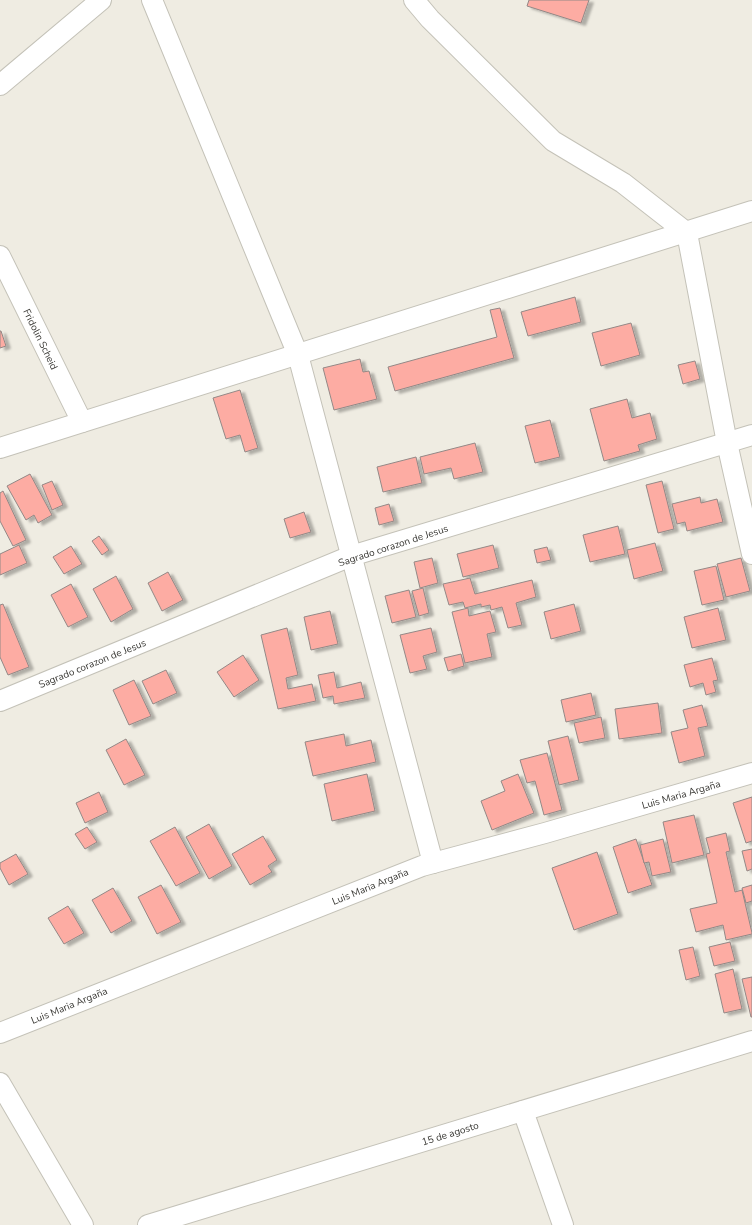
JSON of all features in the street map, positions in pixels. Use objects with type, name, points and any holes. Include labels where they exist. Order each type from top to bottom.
[{"type":"street","points":[[0,85],[101,0]]},
{"type":"street","points":[[152,0],[298,355],[433,863]]},
{"type":"street","points":[[414,0],[430,19],[553,141],[623,183],[687,232],[727,443],[752,554]]},
{"type":"street","points":[[0,448],[752,211]]},
{"type":"street","name":"Fridolin Scheid","points":[[0,256],[82,422]]},
{"type":"street","name":"Sagrado corazon de Jesus","points":[[0,701],[351,556],[752,435]]},
{"type":"street","name":"Luis Maria Argaña","points":[[0,1033],[422,866],[545,833],[752,773]]},
{"type":"street","name":"15 de agosto","points":[[148,1225],[752,1041]]},
{"type":"street","points":[[0,1083],[83,1225]]},
{"type":"street","points":[[523,1111],[564,1225]]},
{"type":"building","points":[[529,0],[589,0],[581,23],[527,6]]},
{"type":"building","points":[[575,297],[581,322],[528,336],[521,312]]},
{"type":"building","points":[[500,308],[514,358],[395,391],[388,367],[497,337],[490,310]]},
{"type":"building","points":[[631,323],[640,355],[601,366],[592,333]]},
{"type":"building","points":[[0,331],[6,346],[0,348]]},
{"type":"building","points":[[360,359],[363,372],[369,371],[377,399],[334,410],[323,368]]},
{"type":"building","points":[[695,361],[700,379],[683,384],[678,365]]},
{"type":"building","points":[[240,390],[258,448],[245,452],[240,435],[226,439],[213,398]]},
{"type":"building","points":[[627,399],[632,418],[650,413],[657,439],[638,445],[640,451],[604,461],[590,409]]},
{"type":"building","points":[[550,420],[560,457],[535,463],[525,426]]},
{"type":"building","points":[[475,443],[483,472],[454,479],[451,468],[424,474],[420,457]]},
{"type":"building","points":[[416,457],[422,483],[383,492],[377,467]]},
{"type":"building","points":[[30,474],[52,515],[38,523],[34,515],[26,520],[7,486]]},
{"type":"building","points":[[52,481],[63,505],[52,510],[42,485]]},
{"type":"building","points":[[662,481],[674,529],[658,533],[646,485]]},
{"type":"building","points":[[3,491],[26,540],[13,546],[0,521],[0,493]]},
{"type":"building","points":[[700,497],[701,503],[717,499],[723,522],[687,531],[685,522],[677,524],[672,504]]},
{"type":"building","points":[[389,504],[394,521],[379,525],[375,508]]},
{"type":"building","points":[[304,512],[311,532],[290,538],[284,519]]},
{"type":"building","points":[[618,526],[625,554],[590,562],[583,535]]},
{"type":"building","points":[[99,536],[109,550],[102,555],[92,541]]},
{"type":"building","points":[[655,543],[663,571],[634,579],[627,550]]},
{"type":"building","points":[[19,545],[27,563],[0,575],[0,554]]},
{"type":"building","points":[[493,545],[499,568],[463,577],[457,554]]},
{"type":"building","points":[[71,546],[82,564],[64,574],[53,557]]},
{"type":"building","points":[[547,547],[551,560],[537,563],[534,550]]},
{"type":"building","points":[[432,558],[438,583],[420,588],[414,562]]},
{"type":"building","points":[[741,558],[750,591],[726,597],[717,564]]},
{"type":"building","points":[[716,566],[724,600],[702,605],[694,571]]},
{"type":"building","points":[[168,572],[183,600],[162,611],[148,583]]},
{"type":"building","points":[[116,576],[133,609],[111,622],[93,589]]},
{"type":"building","points":[[470,578],[475,594],[532,580],[536,597],[516,603],[522,625],[508,628],[502,607],[491,610],[490,605],[481,607],[481,604],[465,608],[463,602],[449,605],[443,584]]},
{"type":"building","points":[[71,584],[88,617],[68,627],[51,595]]},
{"type":"building","points":[[423,588],[429,613],[419,616],[412,591]]},
{"type":"building","points":[[409,590],[416,617],[392,623],[385,596]]},
{"type":"building","points":[[3,604],[29,667],[8,675],[0,657],[0,605]]},
{"type":"building","points":[[574,604],[581,631],[551,639],[544,612]]},
{"type":"building","points":[[468,608],[469,616],[490,611],[496,632],[487,634],[492,657],[465,663],[452,612]]},
{"type":"building","points":[[718,608],[726,640],[692,648],[684,617]]},
{"type":"building","points":[[330,611],[338,644],[311,650],[304,617]]},
{"type":"building","points":[[287,628],[298,675],[286,678],[288,689],[312,684],[316,701],[278,709],[261,635]]},
{"type":"building","points":[[431,628],[437,652],[423,656],[427,669],[410,673],[400,635]]},
{"type":"building","points":[[461,654],[464,666],[448,671],[444,658]]},
{"type":"building","points":[[243,655],[259,680],[234,697],[217,672]]},
{"type":"building","points":[[712,658],[718,680],[713,681],[716,692],[706,695],[703,683],[690,687],[684,665]]},
{"type":"building","points":[[166,670],[177,693],[153,704],[142,681]]},
{"type":"building","points":[[334,672],[337,688],[361,682],[365,698],[334,704],[333,696],[323,698],[318,675]]},
{"type":"building","points":[[134,680],[151,716],[129,725],[113,690]]},
{"type":"building","points":[[591,693],[596,715],[566,722],[561,700]]},
{"type":"building","points":[[658,703],[662,733],[619,739],[615,709]]},
{"type":"building","points":[[702,705],[708,726],[698,728],[705,756],[679,763],[671,732],[688,728],[683,710]]},
{"type":"building","points":[[601,717],[605,738],[579,743],[574,723]]},
{"type":"building","points":[[344,734],[346,746],[371,740],[376,762],[313,776],[305,742]]},
{"type":"building","points":[[568,736],[579,780],[559,785],[548,741]]},
{"type":"building","points":[[126,739],[145,775],[124,785],[106,750]]},
{"type":"building","points":[[547,753],[562,810],[544,815],[535,781],[527,783],[520,760]]},
{"type":"building","points":[[367,774],[375,811],[332,821],[324,784]]},
{"type":"building","points":[[518,774],[534,813],[492,830],[481,801],[505,791],[501,781]]},
{"type":"building","points":[[99,792],[108,812],[85,823],[76,803]]},
{"type":"building","points":[[752,797],[752,841],[746,843],[733,803]]},
{"type":"building","points":[[694,815],[704,855],[672,863],[663,822]]},
{"type":"building","points":[[209,824],[232,866],[209,879],[186,837]]},
{"type":"building","points":[[87,827],[97,842],[85,849],[75,834]]},
{"type":"building","points":[[175,827],[200,873],[176,886],[150,841]]},
{"type":"building","points":[[726,833],[730,851],[726,852],[735,892],[742,890],[752,934],[726,940],[723,925],[696,932],[690,909],[717,903],[706,854],[710,853],[706,838]]},
{"type":"building","points":[[263,836],[277,860],[268,866],[272,872],[250,885],[232,854]]},
{"type":"building","points":[[636,839],[652,885],[628,893],[613,847]]},
{"type":"building","points":[[663,839],[671,872],[652,876],[649,862],[644,863],[640,845]]},
{"type":"building","points":[[752,849],[752,869],[747,871],[742,851]]},
{"type":"building","points":[[597,852],[618,914],[574,930],[552,868]]},
{"type":"building","points":[[16,854],[28,874],[9,885],[0,868],[0,863]]},
{"type":"building","points":[[161,885],[181,922],[157,934],[138,897]]},
{"type":"building","points":[[752,885],[752,901],[746,903],[742,888]]},
{"type":"building","points":[[113,888],[132,921],[111,933],[92,900]]},
{"type":"building","points":[[68,906],[84,933],[64,944],[48,918]]},
{"type":"building","points":[[730,942],[735,961],[714,966],[709,947]]},
{"type":"building","points":[[693,947],[700,976],[686,980],[679,950]]},
{"type":"building","points":[[733,969],[742,1009],[724,1013],[715,974]]},
{"type":"building","points":[[752,977],[752,1017],[751,1017],[742,979]]}]
